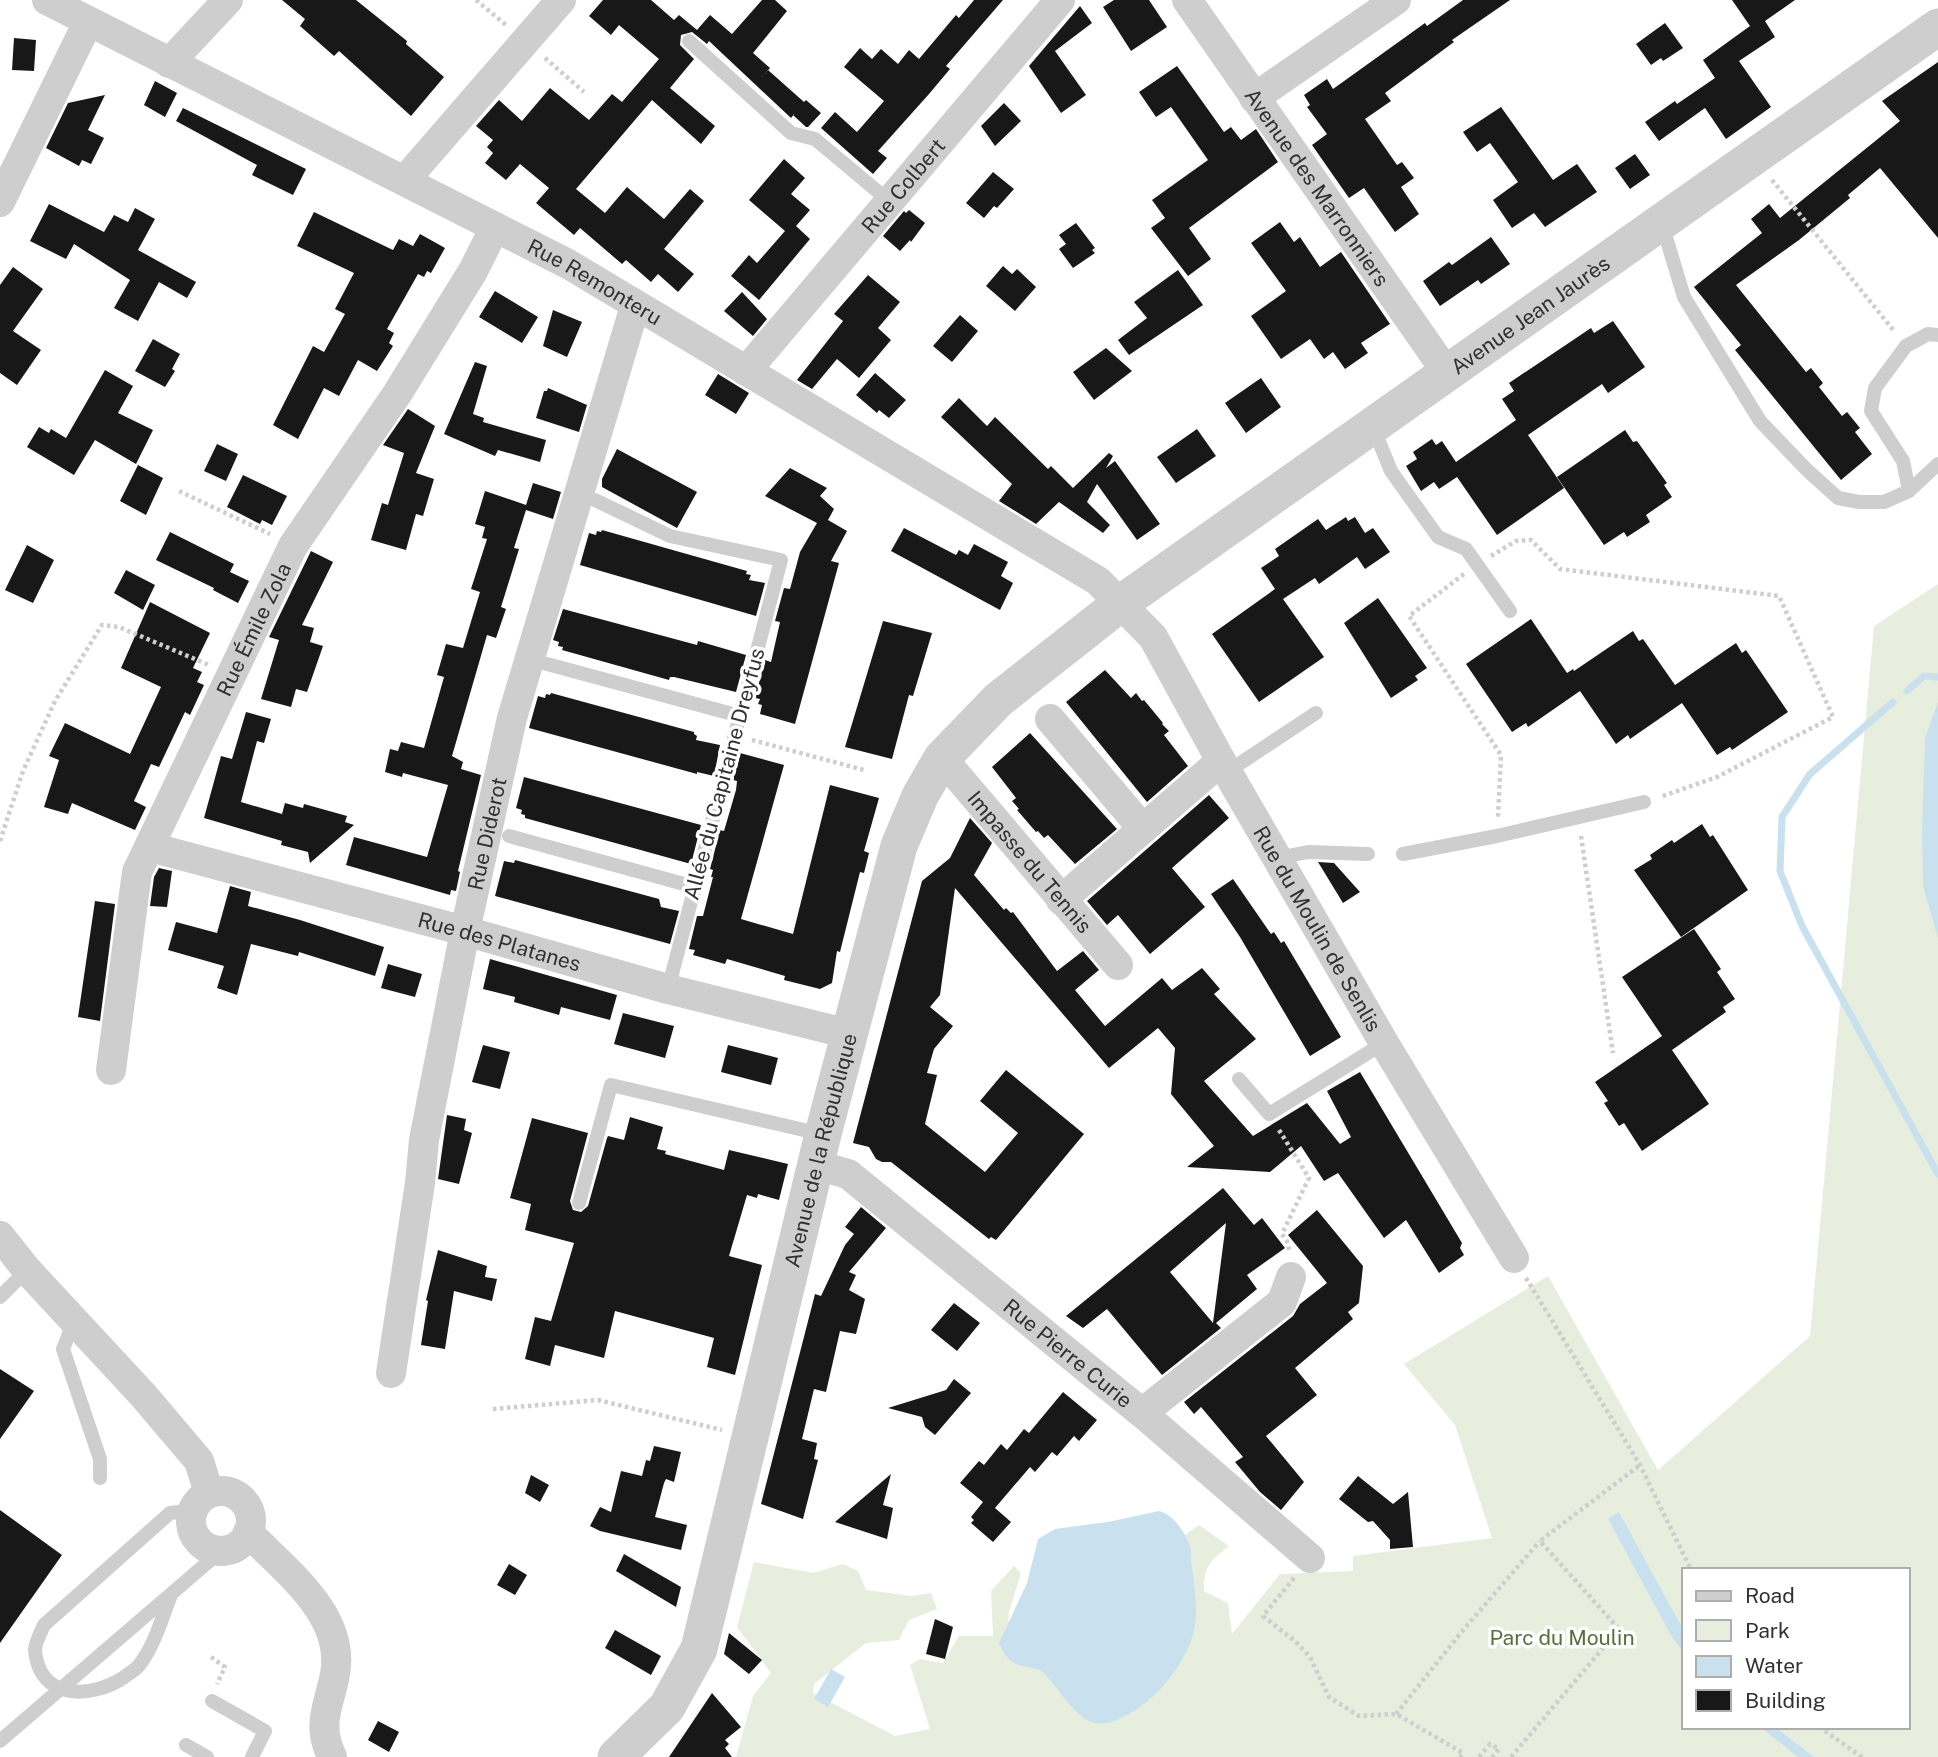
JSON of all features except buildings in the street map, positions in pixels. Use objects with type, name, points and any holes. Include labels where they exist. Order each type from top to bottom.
[{"type":"street","name":"Rue Remonteru","points":[[47,0],[568,264],[1098,581],[1121,603]]},
{"type":"street","points":[[169,63],[228,0]]},
{"type":"street","points":[[405,180],[561,0]]},
{"type":"street","name":"Rue Colbert","points":[[746,370],[1060,0]]},
{"type":"street","name":"Avenue des Marronniers","points":[[1187,0],[1447,373]]},
{"type":"street","points":[[1254,98],[1396,0]]},
{"type":"street","points":[[0,202],[88,22]]},
{"type":"street","name":"Avenue Jean Jaurès","points":[[1121,603],[1938,27]]},
{"type":"street","name":"Rue Émile Zola","points":[[111,1070],[137,872],[293,545],[397,394],[473,271],[495,227]]},
{"type":"street","name":"Rue Diderot","points":[[391,1373],[424,1140],[465,931],[512,718],[635,306]]},
{"type":"street","name":"Avenue de la République","points":[[616,1757],[667,1707],[699,1649],[849,1034],[900,846],[920,796],[942,758],[998,700],[1121,603]]},
{"type":"street","name":"Rue du Moulin de Senlis","points":[[1121,603],[1153,637],[1384,1043],[1514,1258]]},
{"type":"street","points":[[1050,719],[1143,829]]},
{"type":"street","name":"Impasse du Tennis","points":[[942,758],[1118,965]]},
{"type":"street","points":[[1061,900],[1143,829],[1224,766]]},
{"type":"street","name":"Rue des Platanes","points":[[150,847],[465,931],[667,989],[849,1034]]},
{"type":"street","name":"Rue Pierre Curie","points":[[819,1150],[1142,1413],[1310,1558]]},
{"type":"street","points":[[0,1236],[27,1270],[143,1395],[199,1461],[201,1502]]},
{"type":"street","points":[[1142,1413],[1282,1302],[1291,1277]]},
{"type":"street","points":[[224,1491],[240,1498],[250,1514],[248,1532],[238,1546],[221,1551],[211,1550],[196,1538],[190,1520],[201,1502],[224,1491]]},
{"type":"street","points":[[248,1532],[296,1581],[325,1617],[334,1644],[336,1672],[323,1722],[325,1743],[332,1757]]},
{"type":"lane","points":[[689,41],[792,133],[815,139],[889,201]]},
{"type":"lane","points":[[1661,222],[1684,297],[1760,421],[1838,498],[1859,502],[1884,502],[1909,491],[1938,464]]},
{"type":"lane","points":[[1909,491],[1903,461],[1871,411],[1875,388],[1906,346],[1928,334],[1938,335]]},
{"type":"lane","points":[[1372,426],[1391,471],[1438,537],[1466,549],[1510,611]]},
{"type":"lane","name":"Allée du Capitaine Dreyfus","points":[[595,500],[670,536],[780,560],[667,989]]},
{"type":"lane","points":[[547,664],[740,716]]},
{"type":"lane","points":[[1224,766],[1316,713]]},
{"type":"lane","points":[[1403,854],[1644,803]]},
{"type":"lane","points":[[509,836],[695,887]]},
{"type":"lane","points":[[1277,858],[1308,852],[1368,854]]},
{"type":"lane","points":[[1238,1079],[1269,1114],[1384,1043]]},
{"type":"lane","points":[[579,1203],[611,1085],[819,1150]]},
{"type":"lane","points":[[0,1297],[27,1270]]},
{"type":"lane","points":[[74,1321],[63,1349],[100,1460],[100,1478]]},
{"type":"lane","points":[[171,1595],[158,1631],[139,1667],[111,1685],[85,1693],[60,1689],[41,1672],[35,1648],[44,1625],[170,1513],[201,1502]]},
{"type":"lane","points":[[0,1741],[221,1551]]},
{"type":"lane","points":[[212,1701],[265,1731],[252,1757]]},
{"type":"lane","points":[[187,1745],[207,1757]]},
{"type":"path","points":[[1753,158],[1906,346]]},
{"type":"path","points":[[179,491],[293,545]]},
{"type":"path","points":[[1497,836],[1501,755],[1409,616],[1477,564],[1516,541],[1531,540],[1560,569],[1779,596],[1833,717],[1717,777],[1644,803]]},
{"type":"path","points":[[0,841],[23,771],[55,701],[102,625],[119,627],[233,675]]},
{"type":"path","points":[[735,736],[864,770]]},
{"type":"path","points":[[1579,818],[1613,1053]]},
{"type":"path","points":[[1269,1114],[1309,1178],[1282,1234],[1288,1243],[1291,1277]]},
{"type":"path","points":[[1514,1258],[1640,1465],[1690,1568]]},
{"type":"path","points":[[493,1409],[598,1400],[750,1437]]},
{"type":"path","points":[[1396,1714],[1464,1629],[1540,1541],[1640,1465]]},
{"type":"path","points":[[1511,1757],[1619,1629],[1540,1541]]},
{"type":"path","points":[[1310,1558],[1263,1616],[1296,1642],[1310,1657],[1329,1697],[1359,1716],[1396,1714],[1463,1753],[1460,1757]]},
{"type":"path","points":[[211,1657],[226,1667],[218,1683]]},
{"type":"path","points":[[1822,1729],[1862,1757]]},
{"type":"path","points":[[1479,1757],[1490,1744],[1499,1749],[1492,1757]]},
{"type":"green space","name":"Parc du Moulin","points":[[1938,584],[1938,1757],[736,1757],[753,1696],[771,1673],[737,1627],[754,1562],[813,1573],[843,1564],[858,1571],[866,1590],[912,1596],[931,1593],[937,1609],[909,1620],[899,1640],[866,1643],[814,1684],[813,1693],[895,1736],[930,1729],[910,1665],[920,1659],[943,1663],[959,1636],[993,1636],[991,1591],[1014,1566],[1021,1573],[1009,1612],[1007,1645],[1169,1547],[1199,1525],[1229,1546],[1209,1565],[1204,1591],[1228,1603],[1232,1634],[1280,1574],[1353,1571],[1353,1556],[1492,1538],[1455,1425],[1404,1364],[1548,1276],[1658,1470],[1810,1336],[1874,626]]},
{"type":"water","points":[[1938,702],[1938,938],[1923,886],[1922,833],[1925,738]]},
{"type":"water","points":[[1159,1511],[1178,1524],[1191,1548],[1196,1613],[1194,1632],[1175,1671],[1152,1697],[1120,1719],[1094,1723],[1074,1709],[1045,1674],[1010,1660],[999,1643],[1027,1583],[1038,1539],[1055,1529],[1108,1522]]},
{"type":"water","points":[[1619,1512],[1682,1627],[1682,1650],[1672,1637],[1608,1519]]},
{"type":"water","points":[[831,1669],[845,1677],[828,1707],[814,1699]]},
{"type":"water","points":[[1763,1729],[1778,1729],[1814,1757],[1798,1757]]},
{"type":"waterway","points":[[1907,691],[1924,676],[1938,677]]},
{"type":"waterway","points":[[1893,702],[1810,774],[1782,817],[1780,871],[1802,926],[1938,1174]]}]
